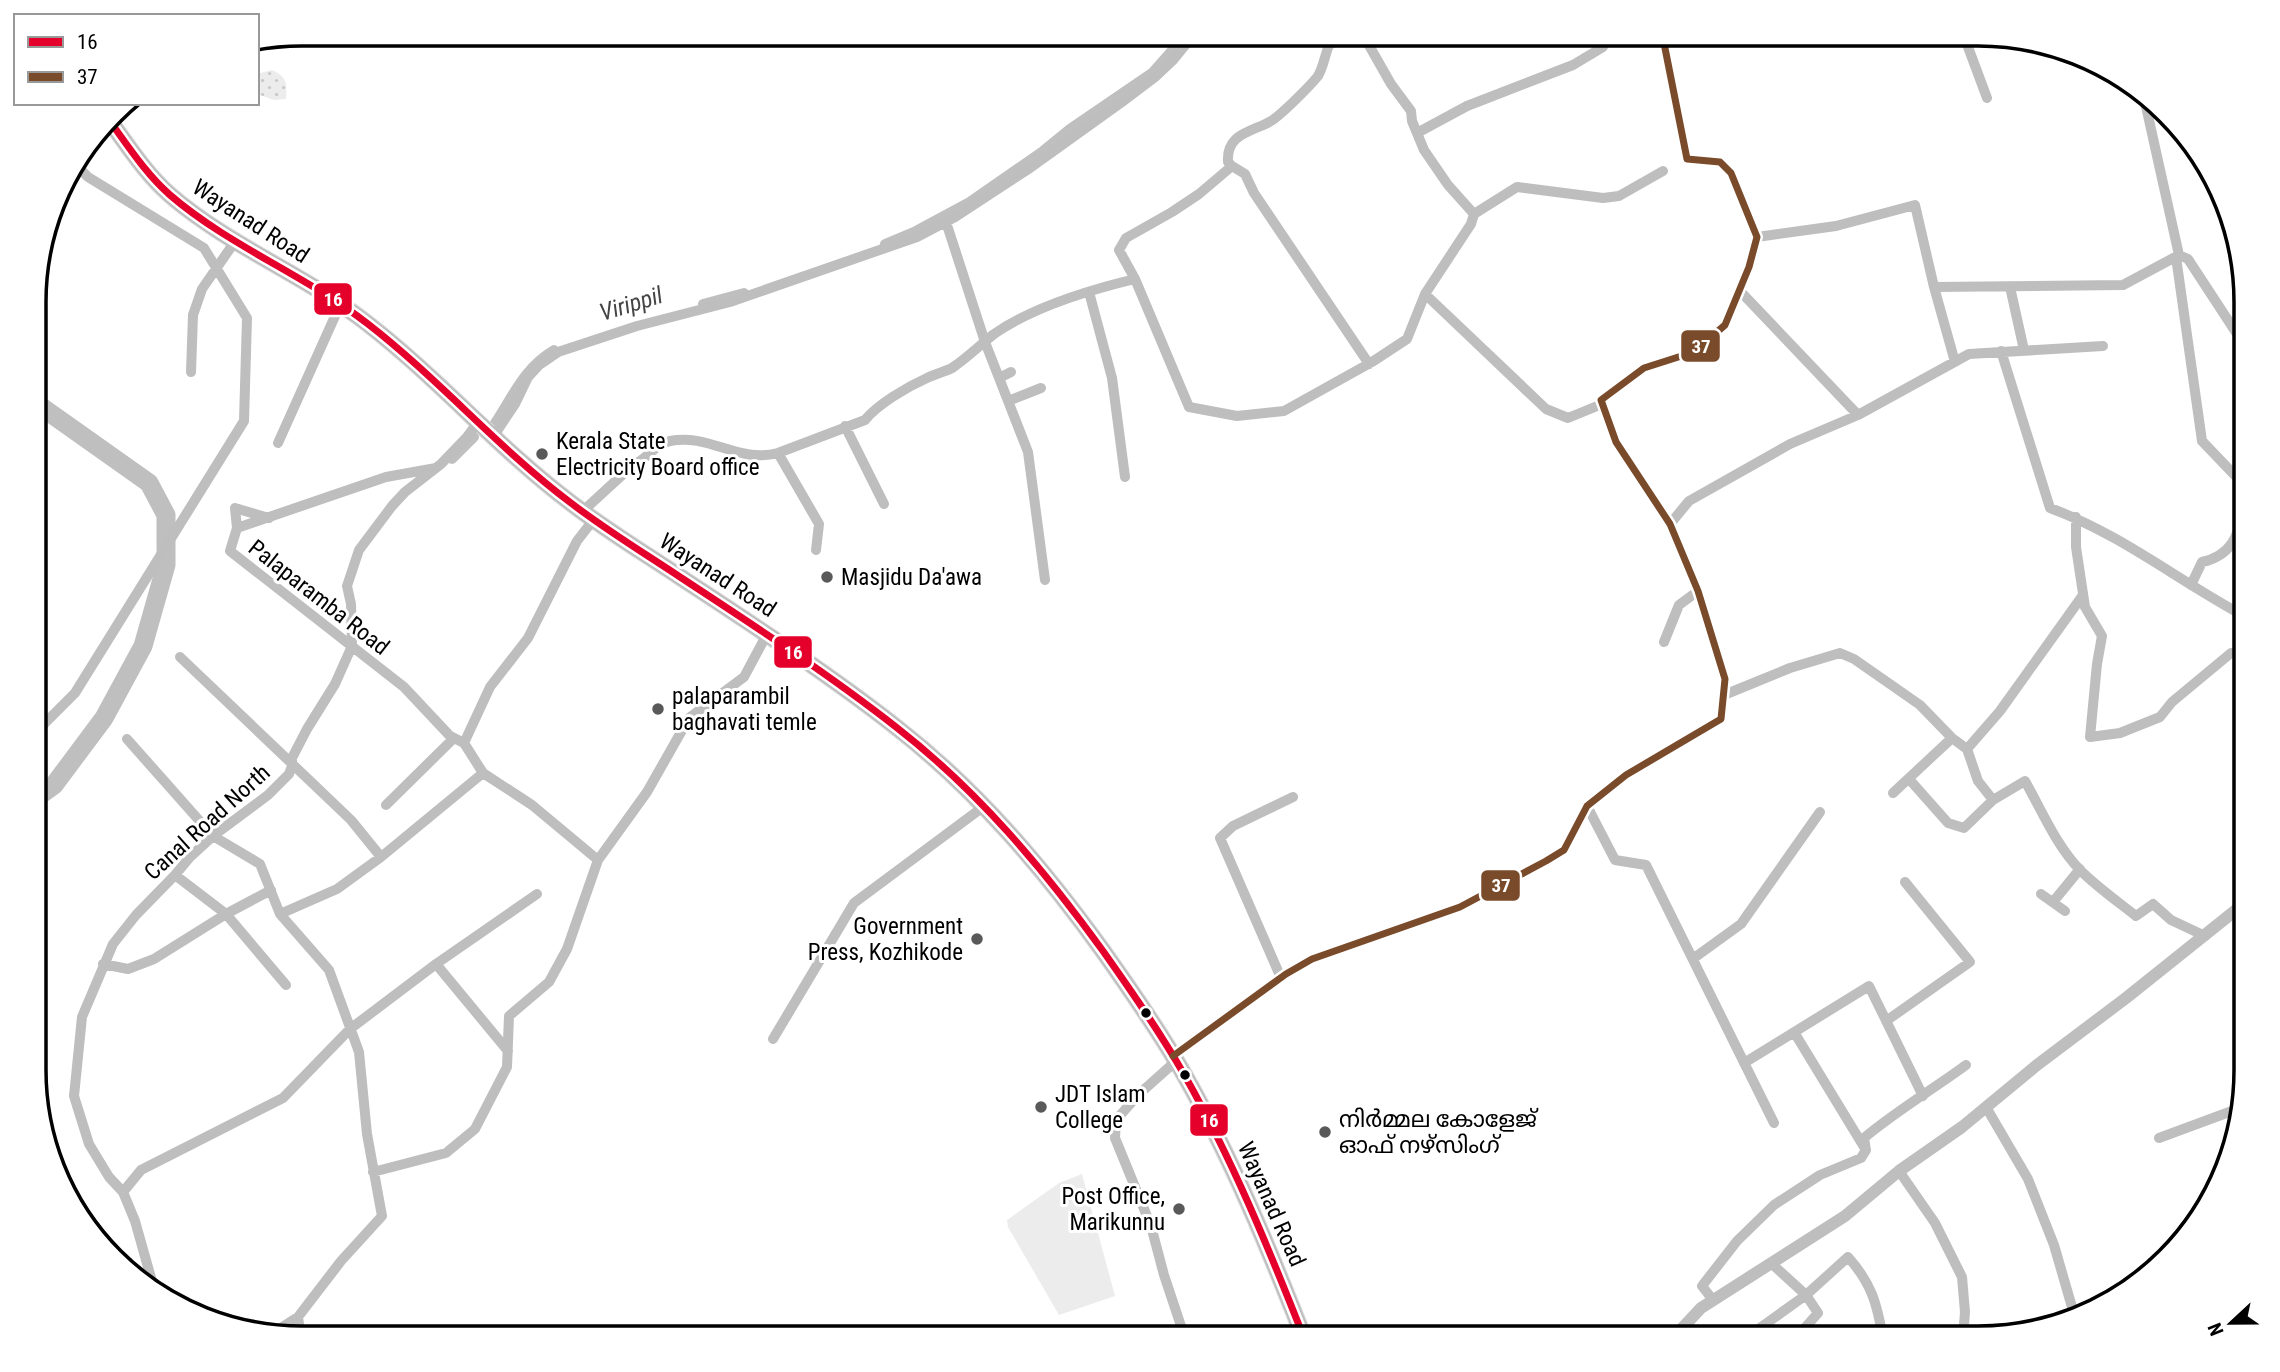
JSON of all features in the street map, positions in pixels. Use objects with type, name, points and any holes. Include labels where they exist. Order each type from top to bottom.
[{"type":"highway","name":"Wayanad Road","points":[[114,128],[142,166],[170,195],[365,321],[538,477],[588,515],[766,634],[897,728],[957,780],[1026,851],[1140,1003],[1175,1059],[1228,1159],[1299,1326]]},
{"type":"street","points":[[1329,46],[1320,73],[1272,121],[1240,135],[1233,142],[1228,162],[1245,174],[1254,193],[1369,364]]},
{"type":"street","points":[[1369,46],[1391,84],[1411,111],[1412,121],[1424,150],[1448,185],[1474,214]]},
{"type":"street","points":[[1417,133],[1466,106],[1573,65],[1603,46]]},
{"type":"street","points":[[1181,1326],[1150,1226],[1115,1138],[1116,1121],[1138,1095],[1175,1059],[1281,978],[1312,959],[1460,907],[1564,850],[1587,806],[1626,775],[1721,719],[1726,679],[1698,591],[1670,524],[1616,442],[1601,400],[1644,368],[1694,352],[1724,325],[1748,267],[1757,237],[1731,173],[1720,162],[1688,159],[1664,46]]},
{"type":"street","points":[[1968,46],[1987,98]]},
{"type":"street","points":[[493,437],[515,404],[528,377],[539,365],[558,352],[637,326],[768,290],[917,237],[946,222],[1030,168],[1155,77],[1184,47]]},
{"type":"street","points":[[2146,108],[2177,256],[2202,441],[2234,474]]},
{"type":"street","points":[[1232,166],[1190,200],[1126,238],[1119,250],[1135,279],[1189,407],[1237,416],[1284,411],[1369,364],[1407,339],[1425,294],[1471,224],[1474,214],[1517,187],[1603,198],[1619,196],[1663,171]]},
{"type":"street","points":[[46,722],[75,693],[244,421],[247,318],[204,248],[82,171]]},
{"type":"street","points":[[1757,237],[1836,226],[1915,205],[1955,362]]},
{"type":"street","points":[[946,222],[985,342],[1028,452],[1045,580]]},
{"type":"street","points":[[191,372],[193,315],[202,289],[236,240]]},
{"type":"street","points":[[1934,287],[2123,285],[2177,256],[2188,259],[2234,329]]},
{"type":"street","points":[[386,805],[459,741],[490,687],[528,638],[588,515],[633,465],[643,460],[659,445],[676,440],[709,443],[762,457],[830,435],[845,426],[865,420],[873,410],[923,380],[948,370],[1007,327],[1044,308],[1135,279]]},
{"type":"street","points":[[2010,286],[2024,350]]},
{"type":"street","points":[[1739,290],[1858,415]]},
{"type":"street","points":[[1088,292],[1111,378],[1125,477]]},
{"type":"street","points":[[1425,294],[1546,409],[1568,418],[1602,404]]},
{"type":"street","points":[[278,443],[340,305]]},
{"type":"street","points":[[1670,524],[1689,501],[1790,444],[1858,415],[1969,354],[2103,346]]},
{"type":"street","points":[[2001,351],[2050,508],[2076,517],[2113,536],[2234,610]]},
{"type":"street","points":[[999,378],[1011,372]]},
{"type":"street","points":[[1008,401],[1041,388]]},
{"type":"street","name":"Canal Road North","points":[[151,1277],[135,1221],[122,1192],[109,1177],[89,1144],[74,1096],[82,1017],[113,944],[136,915],[190,857],[213,836],[268,795],[289,774],[292,758],[335,684],[352,646],[351,604],[347,586],[359,550],[391,506],[436,468],[478,422]]},
{"type":"street","points":[[845,426],[884,504]]},
{"type":"street","points":[[778,453],[819,524],[816,550]]},
{"type":"street","name":"Palaparamba Road","points":[[436,468],[386,477],[237,528],[230,551],[404,687],[450,736],[459,741],[484,773]]},
{"type":"street","points":[[237,528],[235,508],[270,518]]},
{"type":"street","points":[[2076,517],[2076,547],[2085,607],[2102,636],[2090,737],[2120,733],[2160,717],[2172,702],[2234,653]]},
{"type":"street","points":[[2191,585],[2202,562],[2217,559],[2234,542]]},
{"type":"street","points":[[1664,642],[1679,605],[1698,591]]},
{"type":"street","points":[[1966,749],[2000,711],[2083,595]]},
{"type":"street","points":[[373,1172],[446,1153],[475,1129],[507,1067],[509,1016],[549,982],[567,949],[598,860],[647,792],[689,718],[744,677],[766,634]]},
{"type":"street","points":[[1724,695],[1790,668],[1840,653],[1920,705],[1966,749],[1978,781],[1993,800]]},
{"type":"street","points":[[180,657],[351,820],[381,857]]},
{"type":"street","points":[[1893,793],[1952,738]]},
{"type":"street","points":[[127,739],[213,836],[260,864],[280,914],[329,970],[359,1052],[367,1134],[382,1216],[341,1261],[298,1317],[284,1326]]},
{"type":"street","points":[[280,914],[337,889],[381,857],[484,773],[532,805],[598,860]]},
{"type":"street","points":[[1909,779],[1948,823],[1964,828],[1993,800],[2025,781],[2061,845],[2080,869],[2136,916],[2153,904],[2171,920],[2205,936]]},
{"type":"street","points":[[1281,978],[1220,838],[1233,826],[1293,797]]},
{"type":"street","points":[[1587,806],[1615,860],[1646,866],[1774,1123]]},
{"type":"street","points":[[773,1039],[854,903],[983,807]]},
{"type":"street","points":[[1694,958],[1741,924],[1820,813]]},
{"type":"street","points":[[2053,902],[2080,869]]},
{"type":"street","points":[[175,875],[226,914],[286,985]]},
{"type":"street","points":[[1886,1021],[1970,962],[1905,882]]},
{"type":"street","points":[[103,964],[128,969],[155,959],[226,914],[271,890]]},
{"type":"street","points":[[122,1192],[141,1170],[283,1098],[350,1029],[436,964],[537,894]]},
{"type":"street","points":[[2041,894],[2065,911]]},
{"type":"street","points":[[1684,1326],[1701,1308],[1845,1216],[1899,1171],[1962,1127],[2234,912]]},
{"type":"street","points":[[436,964],[508,1051]]},
{"type":"street","points":[[1744,1063],[1869,986],[1923,1096]]},
{"type":"street","points":[[1794,1032],[1866,1150]]},
{"type":"street","points":[[1713,1300],[1702,1286],[1737,1241],[1774,1205],[1820,1175],[1861,1158],[1866,1150],[1864,1138],[1888,1118],[1966,1065]]},
{"type":"street","points":[[1986,1107],[2028,1179],[2054,1245],[2072,1308]]},
{"type":"street","points":[[2159,1138],[2231,1111]]},
{"type":"street","points":[[1899,1171],[1935,1223],[1962,1278],[1964,1326]]},
{"type":"street","points":[[1763,1326],[1806,1295],[1848,1257],[1864,1275],[1877,1307],[1881,1326]]},
{"type":"street","points":[[1771,1263],[1806,1295],[1818,1313],[1807,1326]]},
{"type":"street","points":[[298,1317],[299,1326]]},
{"type":"shaded area","points":[[272,70],[281,75],[285,81],[286,99],[274,100],[259,95],[259,73]]},
{"type":"shaded area","points":[[1082,1174],[1115,1296],[1059,1315],[1008,1227],[1007,1220],[1059,1183]]},
{"type":"waterway","points":[[885,244],[968,203],[1152,73],[1175,47]]},
{"type":"waterway","name":"Virippil","points":[[703,304],[744,293]]},
{"type":"waterway","name":"Virippil","points":[[491,429],[518,385],[534,366],[554,350]]},
{"type":"waterway","points":[[46,410],[149,483],[166,515],[166,565],[143,646],[104,718],[54,785],[46,791]]},
{"type":"waterway","points":[[452,459],[474,437]]},
{"type":"transit line","name":"37","points":[[1173,1056],[1286,974],[1312,959],[1460,907],[1564,850],[1587,806],[1626,775],[1721,719],[1725,679],[1698,591],[1670,524],[1616,442],[1601,400],[1644,368],[1694,352],[1725,325],[1749,267],[1757,237],[1731,173],[1720,162],[1687,159],[1665,46]]},
{"type":"transit line","name":"16","points":[[115,127],[153,178],[193,213],[242,246],[320,291],[368,324],[420,368],[519,460],[571,503],[843,688],[926,751],[981,804],[1032,860],[1080,920],[1156,1028],[1202,1107],[1234,1172],[1299,1326]]},
{"type":"place","name":"Kerala State Electricity Board office","points":[[542,454]]},
{"type":"place","name":"Masjidu Da'awa","points":[[827,577]]},
{"type":"place","name":"palaparambil baghavati temle","points":[[658,709]]},
{"type":"place","name":"Government Press, Kozhikode","points":[[977,939]]},
{"type":"place","name":"JDT Islam College","points":[[1041,1107]]},
{"type":"place","name":"നിർമ്മല കോളേജ് ഓഫ് നഴ്സിംഗ്","points":[[1325,1132]]},
{"type":"place","name":"Post Office, Marikunnu","points":[[1179,1209]]}]
